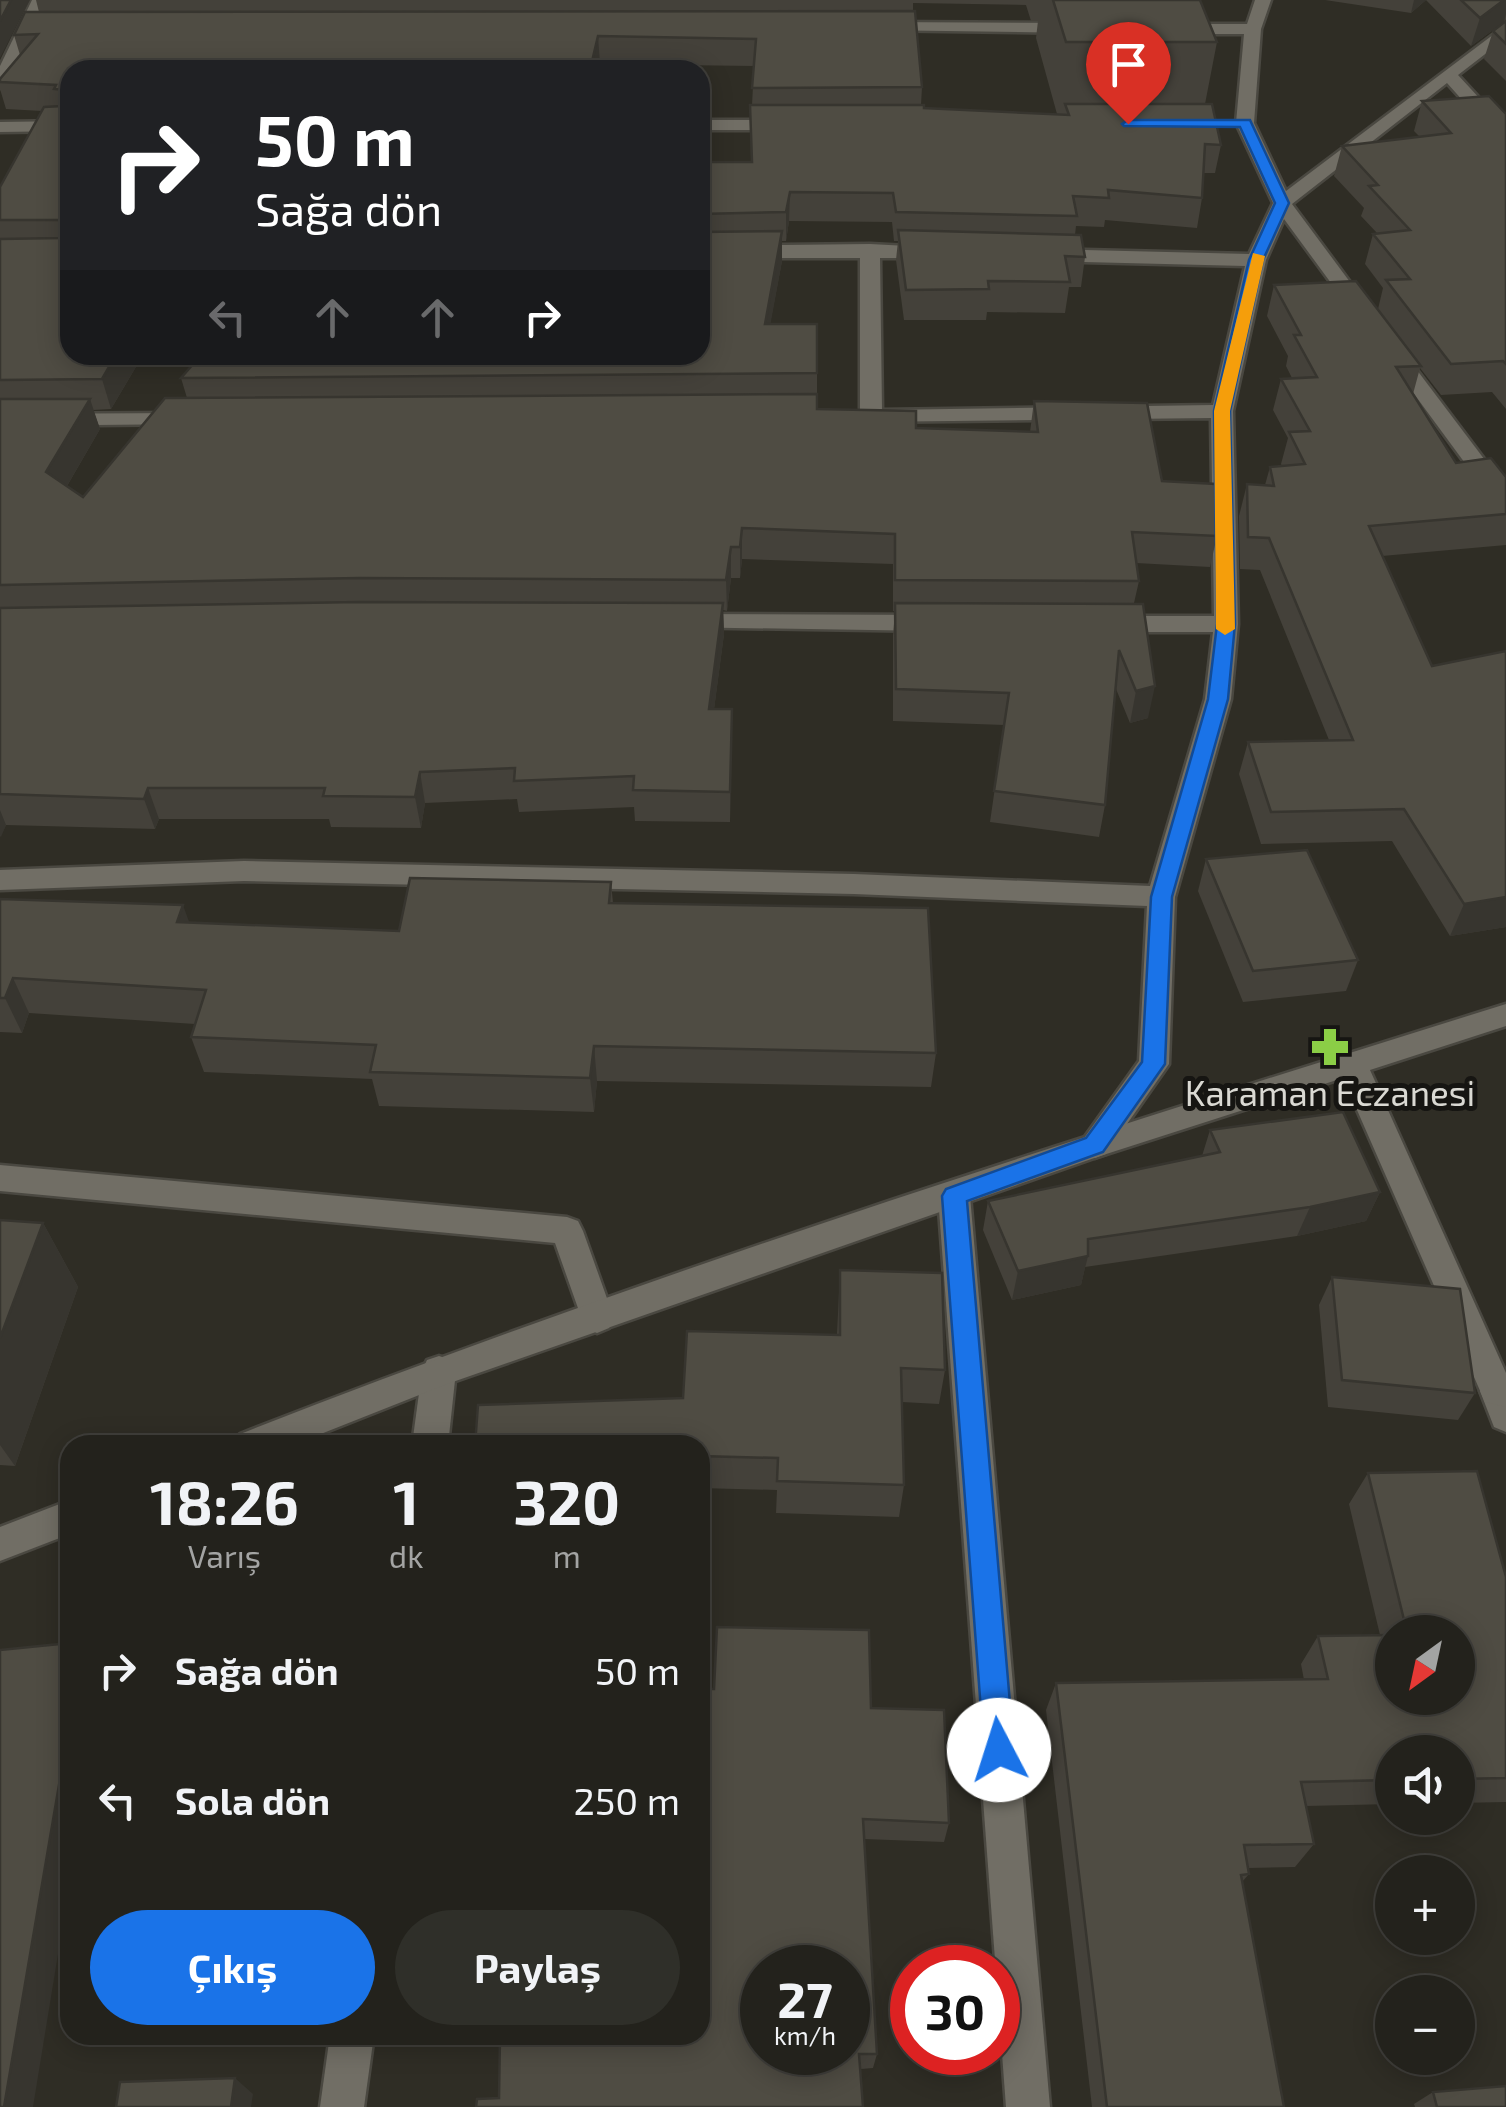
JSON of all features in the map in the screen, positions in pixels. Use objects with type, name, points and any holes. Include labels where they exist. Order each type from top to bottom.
[{"type":"street","points":[[0,83],[40,0]]},
{"type":"street","points":[[1263,0],[1253,29],[1236,123],[1282,203],[1506,503]]},
{"type":"street","points":[[855,27],[1094,28]]},
{"type":"street","points":[[1154,28],[1253,29]]},
{"type":"street","points":[[1095,1145],[1154,1064],[1161,897],[1218,699],[1226,624],[1222,411],[1256,260],[1282,203],[1506,30]]},
{"type":"street","points":[[26,31],[46,31]]},
{"type":"street","points":[[1448,75],[1506,138]]},
{"type":"street","points":[[710,125],[817,124]]},
{"type":"street","points":[[0,126],[60,126]]},
{"type":"street","points":[[870,250],[861,417],[1222,411]]},
{"type":"street","points":[[710,252],[967,252]]},
{"type":"street","points":[[1024,254],[1256,260]]},
{"type":"street","points":[[0,420],[198,420]]},
{"type":"street","points":[[658,622],[952,623]]},
{"type":"street","points":[[1070,624],[1226,624]]},
{"type":"street","points":[[0,880],[264,872],[854,884],[1161,897]]},
{"type":"street","points":[[277,1435],[439,1371],[1095,1145],[1506,1015]]},
{"type":"street","points":[[1351,1062],[1503,1399]]},
{"type":"street","points":[[0,1178],[567,1231],[597,1318]]},
{"type":"street","points":[[954,1196],[1028,2107]]},
{"type":"street","points":[[431,1435],[439,1371]]},
{"type":"street","points":[[0,1544],[60,1521]]},
{"type":"street","points":[[342,2107],[351,2045]]},
{"type":"building","points":[[0,0],[11,0],[0,21]]},
{"type":"building","points":[[1053,0],[1200,0],[1217,42],[1066,42]]},
{"type":"building","points":[[1461,0],[1504,0],[1480,18]]},
{"type":"building","points":[[915,11],[922,87],[752,88],[756,39],[598,36],[592,60],[60,60],[60,90],[54,89],[56,85],[0,82],[38,34],[14,35],[25,12]]},
{"type":"building","points":[[1506,21],[1506,44],[1493,31]]},
{"type":"building","points":[[1489,96],[1506,114],[1506,364],[1451,364],[1386,280],[1410,279],[1373,234],[1410,230],[1369,186],[1378,185],[1342,146],[1451,133],[1422,101]]},
{"type":"building","points":[[1065,104],[1212,104],[1221,145],[1205,144],[1202,198],[1108,190],[1109,198],[1073,196],[1077,216],[896,212],[893,193],[790,192],[786,212],[710,214],[710,162],[752,162],[750,105],[924,105],[1069,115]]},
{"type":"building","points":[[60,106],[60,220],[0,220],[0,187],[44,107]]},
{"type":"building","points":[[898,230],[1081,235],[1085,257],[1065,256],[1070,282],[988,281],[989,289],[906,290]]},
{"type":"building","points":[[782,231],[765,324],[817,324],[817,373],[181,378],[192,365],[710,365],[710,232]]},
{"type":"building","points":[[60,238],[60,365],[110,365],[102,379],[0,380],[0,239]]},
{"type":"building","points":[[1356,281],[1421,366],[1396,367],[1456,463],[1491,458],[1506,477],[1506,514],[1369,526],[1432,666],[1506,651],[1506,897],[1464,904],[1404,809],[1271,812],[1248,742],[1353,740],[1269,538],[1248,537],[1247,484],[1274,486],[1270,467],[1305,464],[1289,432],[1310,431],[1281,379],[1317,377],[1294,335],[1301,335],[1274,285]]},
{"type":"building","points":[[817,394],[817,409],[916,411],[916,428],[1038,432],[1034,401],[1147,403],[1162,481],[1216,484],[1217,536],[1132,532],[1139,581],[895,580],[895,534],[742,528],[740,547],[731,547],[726,580],[359,578],[0,585],[0,399],[90,399],[46,472],[83,497],[165,398]]},
{"type":"building","points":[[359,602],[723,603],[709,709],[732,709],[730,792],[633,790],[634,776],[514,781],[515,768],[420,772],[415,797],[323,796],[325,788],[148,788],[144,799],[0,794],[0,608]]},
{"type":"building","points":[[895,603],[1143,604],[1155,686],[1136,691],[1119,650],[1105,805],[994,791],[1009,693],[896,689]]},
{"type":"building","points":[[1307,850],[1358,960],[1253,971],[1206,859]]},
{"type":"building","points":[[410,878],[611,882],[609,903],[928,908],[936,1053],[594,1046],[590,1078],[370,1072],[376,1045],[191,1037],[206,990],[13,978],[5,998],[0,998],[0,899],[183,905],[177,922],[399,931]]},
{"type":"building","points":[[1343,1112],[1380,1192],[1310,1207],[1088,1239],[1088,1256],[1018,1271],[988,1201],[1220,1152],[1210,1130]]},
{"type":"building","points":[[0,1220],[43,1223],[0,1338]]},
{"type":"building","points":[[840,1270],[942,1273],[945,1370],[901,1368],[904,1485],[777,1481],[778,1458],[710,1456],[710,1435],[476,1435],[478,1405],[683,1398],[687,1331],[840,1335]]},
{"type":"building","points":[[1332,1277],[1460,1289],[1475,1393],[1342,1380]]},
{"type":"building","points":[[1477,1471],[1506,1577],[1506,1778],[1475,1779],[1475,1735],[1375,1735],[1375,1780],[1301,1782],[1314,1844],[1244,1845],[1249,1874],[1241,1875],[1284,2107],[1107,2107],[1056,1683],[1328,1679],[1318,1636],[1375,1635],[1375,1715],[1475,1715],[1475,1615],[1403,1615],[1368,1473]]},
{"type":"building","points":[[717,1627],[869,1630],[871,1708],[944,1710],[949,1823],[863,1819],[877,2054],[870,2054],[870,1945],[740,1945],[740,2075],[861,2075],[863,2107],[476,2107],[477,2099],[499,2098],[500,2045],[710,2045],[710,1689],[714,1689]]},
{"type":"building","points":[[60,1644],[60,1779],[4,2107],[0,2107],[0,1650]]},
{"type":"building","points":[[235,2078],[231,2107],[116,2107],[120,2082]]},
{"type":"building","points":[[1506,2086],[1506,2107],[1437,2107],[1433,2092]]},
{"type":"slow traffic","points":[[1225,629],[1222,411],[1258,256]]},
{"type":"place","name":"Karaman Eczanesi","points":[[1330,1047]]},
{"type":"route","points":[[999,1750],[954,1196],[1095,1145],[1154,1064],[1161,897],[1218,699],[1226,624],[1222,411],[1256,260],[1282,203],[1245,123],[1128,124]]}]
